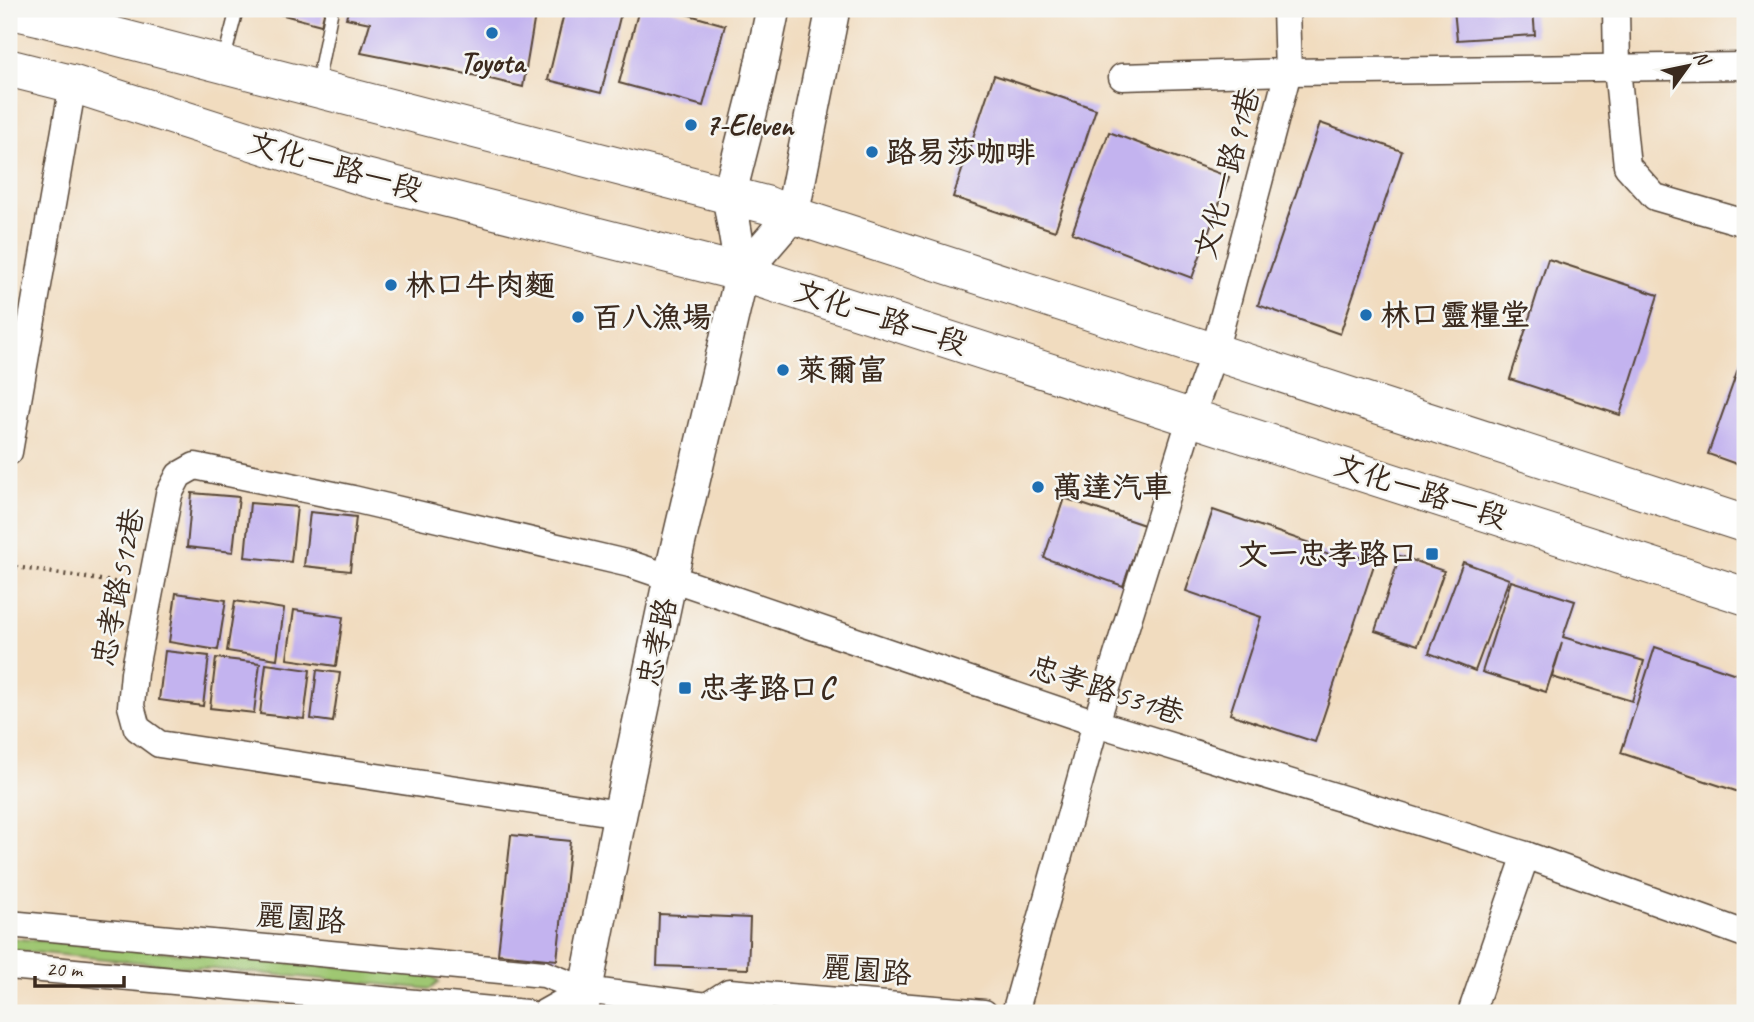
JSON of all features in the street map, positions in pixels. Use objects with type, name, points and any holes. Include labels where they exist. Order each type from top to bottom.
[{"type":"main road","points":[[30,12],[222,65],[767,205],[1745,524]]},
{"type":"main road","name":"文化一路一段","points":[[9,68],[73,84],[363,177],[742,272],[1745,596]]},
{"type":"street","name":"忠孝路","points":[[583,1002],[670,579],[742,272],[729,196],[773,9]]},
{"type":"street","name":"忠孝路","points":[[742,272],[792,215],[834,9]]},
{"type":"street","name":"文化一路91巷","points":[[1015,1013],[1096,723],[1191,417],[1214,352],[1288,72],[1286,9]]},
{"type":"street","points":[[1616,9],[1617,68],[1627,166],[1655,197],[1745,223]]},
{"type":"street","points":[[1122,77],[1745,66]]},
{"type":"street","points":[[9,452],[73,84]]},
{"type":"street","name":"忠孝路512巷","points":[[620,814],[159,744],[137,728],[131,706],[134,673],[169,494],[179,475],[195,466],[353,499],[630,564],[670,579]]},
{"type":"street","name":"忠孝路531巷","points":[[670,579],[1096,723],[1526,855],[1745,934]]},
{"type":"street","points":[[1471,1013],[1526,855]]},
{"type":"street","name":"麗園路","points":[[9,924],[544,974],[583,1002],[710,1009],[729,992],[984,1013]]},
{"type":"street","points":[[9,966],[526,1013]]},
{"type":"street","points":[[544,1013],[583,1002]]},
{"type":"lane","points":[[222,65],[237,9]]},
{"type":"lane","points":[[316,89],[332,9]]},
{"type":"path","points":[[9,566],[150,588]]},
{"type":"green space","points":[[9,938],[431,975],[439,982],[430,989],[9,950]]},
{"type":"green space","points":[[735,1003],[849,1013],[744,1013],[734,1012],[727,1007]]},
{"type":"building","points":[[261,9],[325,9],[321,25]]},
{"type":"building","points":[[349,9],[536,9],[523,87],[361,53],[370,23],[346,18]]},
{"type":"building","points":[[565,9],[622,9],[601,93],[548,80]]},
{"type":"building","points":[[639,9],[668,9],[725,25],[703,106],[619,83]]},
{"type":"building","points":[[1454,9],[1533,9],[1535,35],[1457,40]]},
{"type":"building","points":[[994,75],[1096,109],[1055,231],[953,197]]},
{"type":"building","points":[[1320,123],[1402,151],[1340,334],[1258,305]]},
{"type":"building","points":[[1109,132],[1229,177],[1192,278],[1072,233]]},
{"type":"building","points":[[1548,259],[1658,295],[1620,415],[1510,379]]},
{"type":"building","points":[[1745,350],[1745,467],[1708,454]]},
{"type":"building","points":[[192,493],[239,497],[233,552],[187,547]]},
{"type":"building","points":[[1064,498],[1144,525],[1123,586],[1044,558]]},
{"type":"building","points":[[250,503],[297,507],[291,562],[245,557]]},
{"type":"building","points":[[1213,510],[1310,543],[1308,548],[1348,561],[1350,554],[1375,562],[1315,742],[1230,714],[1261,617],[1186,591]]},
{"type":"building","points":[[310,512],[356,517],[350,571],[304,566]]},
{"type":"building","points":[[1400,556],[1444,571],[1418,645],[1375,631]]},
{"type":"building","points":[[1463,562],[1509,579],[1475,671],[1429,653]]},
{"type":"building","points":[[1511,581],[1575,601],[1563,637],[1644,661],[1632,701],[1552,677],[1562,643],[1546,692],[1482,672]]},
{"type":"building","points":[[176,593],[226,600],[218,650],[169,642]]},
{"type":"building","points":[[235,601],[284,609],[277,659],[227,651]]},
{"type":"building","points":[[294,610],[343,617],[336,666],[287,659]]},
{"type":"building","points":[[1655,647],[1745,677],[1745,794],[1621,753]]},
{"type":"building","points":[[165,651],[209,656],[203,706],[159,700]]},
{"type":"building","points":[[216,658],[260,663],[254,713],[210,708]]},
{"type":"building","points":[[266,664],[310,670],[304,719],[260,714]]},
{"type":"building","points":[[317,670],[340,673],[333,722],[311,719]]},
{"type":"building","points":[[511,835],[570,841],[557,960],[498,954]]},
{"type":"building","points":[[659,914],[750,918],[748,969],[657,966]]},
{"type":"place","name":"Toyota","points":[[492,33]]},
{"type":"place","name":"7-Eleven","points":[[691,125]]},
{"type":"place","name":"路易莎咖啡","points":[[872,152]]},
{"type":"place","name":"林口牛肉麵","points":[[391,285]]},
{"type":"place","name":"林口靈糧堂","points":[[1366,315]]},
{"type":"place","name":"百八漁場","points":[[578,317]]},
{"type":"place","name":"萊爾富","points":[[783,370]]},
{"type":"place","name":"萬達汽車","points":[[1038,487]]},
{"type":"place","name":"文一忠孝路口","points":[[1432,554]]},
{"type":"place","name":"忠孝路口C","points":[[685,688]]}]
